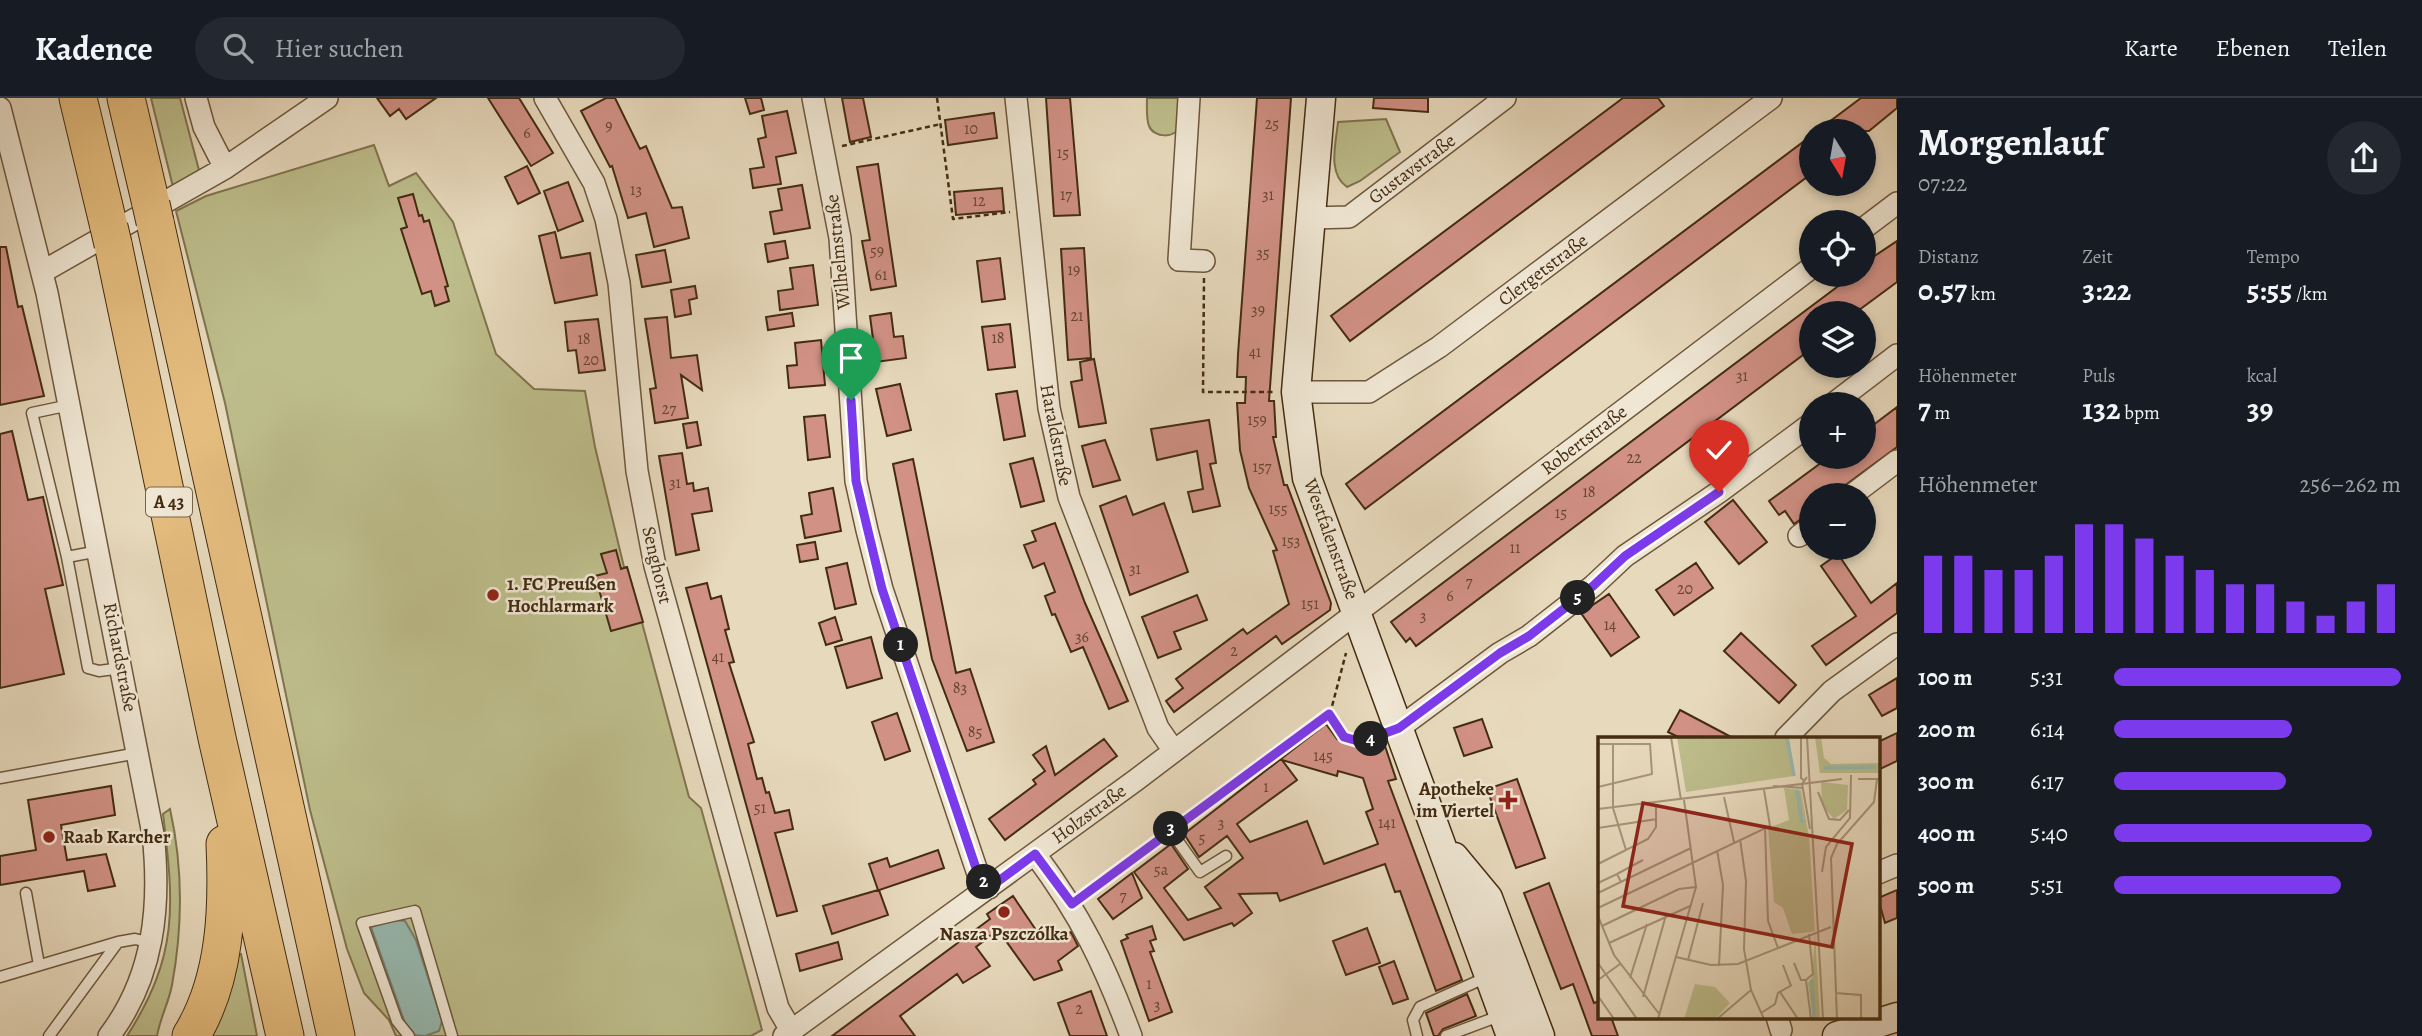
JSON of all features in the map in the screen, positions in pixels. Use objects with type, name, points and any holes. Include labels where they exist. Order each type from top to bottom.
[{"type":"highway","name":"A 43","points":[[78,98],[111,236],[217,738],[285,1036]]},
{"type":"highway","name":"A 43","points":[[126,98],[337,1036]]},
{"type":"highway","points":[[191,1036],[200,1021],[219,963],[225,925],[226,874],[217,738]]},
{"type":"highway","points":[[286,801],[302,818],[335,971],[362,1036]]},
{"type":"street","points":[[196,98],[204,127],[225,168]]},
{"type":"street","points":[[42,272],[225,168],[327,98]]},
{"type":"street","name":"Senghorst","points":[[545,98],[589,172],[606,219],[619,283],[637,471],[655,566],[778,1008],[788,1034]]},
{"type":"street","name":"Wilhelmstraße","points":[[813,98],[840,238],[856,481],[882,589],[975,864],[989,888]]},
{"type":"street","name":"Haraldstraße","points":[[1016,98],[1049,408],[1069,497],[1158,728],[1174,751]]},
{"type":"street","points":[[1189,98],[1179,260],[1204,261]]},
{"type":"street","name":"Westfalenstraße","points":[[1321,98],[1296,392],[1307,478],[1507,1026]]},
{"type":"street","name":"Gustavstraße","points":[[1311,218],[1349,217],[1505,98]]},
{"type":"street","name":"Clergetstraße","points":[[1296,392],[1369,392],[1439,348],[1771,98]]},
{"type":"street","name":"Richardstraße","points":[[0,108],[42,272],[70,405],[138,753],[157,876],[152,943],[144,971],[110,1036]]},
{"type":"street","points":[[1876,219],[1897,203]]},
{"type":"street","name":"Robertstraße","points":[[1357,612],[1799,277]]},
{"type":"street","points":[[1849,392],[1897,355]]},
{"type":"street","points":[[1399,728],[1500,653],[1537,630],[1593,586],[1625,556],[1799,433]]},
{"type":"street","points":[[1868,483],[1897,461]]},
{"type":"street","name":"Holzstraße","points":[[788,1034],[1174,751],[1357,612]]},
{"type":"street","points":[[1787,737],[1832,691],[1897,644]]},
{"type":"street","name":"Westfalenstraße","points":[[1441,841],[1488,898],[1541,1036]]},
{"type":"street","points":[[1035,854],[1072,904],[1102,961],[1130,1036]]},
{"type":"street","points":[[1880,872],[1897,865]]},
{"type":"street","points":[[1837,1036],[1897,1017]]},
{"type":"lane","points":[[70,405],[32,413],[67,558],[88,668],[99,671],[122,668]]},
{"type":"lane","points":[[67,558],[99,551]]},
{"type":"lane","points":[[0,778],[138,753]]},
{"type":"lane","points":[[1170,830],[1200,872],[1226,856]]},
{"type":"lane","points":[[26,893],[39,965]]},
{"type":"lane","points":[[409,1036],[397,1021],[362,923],[415,911],[452,1036]]},
{"type":"lane","points":[[0,977],[118,942],[135,939],[152,943]]},
{"type":"lane","points":[[49,1036],[118,942]]},
{"type":"lane","points":[[1416,1036],[1413,1023],[1420,1007],[1489,976]]},
{"type":"lane","points":[[1446,1036],[1507,1026]]},
{"type":"path","points":[[937,98],[953,219],[1028,209]]},
{"type":"path","points":[[824,150],[941,124]]},
{"type":"path","points":[[1204,261],[1203,392],[1296,392]]},
{"type":"path","points":[[1072,904],[1329,714],[1346,650]]},
{"type":"path","points":[[1329,714],[1344,737],[1361,742],[1399,728]]},
{"type":"green space","points":[[151,98],[180,98],[200,174],[174,191]]},
{"type":"green space","points":[[1147,98],[1183,98],[1182,120],[1174,133],[1160,135],[1152,130],[1147,120]]},
{"type":"green space","points":[[1386,119],[1400,152],[1360,181],[1347,187],[1337,174],[1335,166],[1338,122]]},
{"type":"green space","name":"1. FC Preußen Hochlarmark","points":[[374,145],[389,186],[416,173],[453,222],[496,354],[534,389],[585,391],[595,447],[624,567],[627,567],[689,797],[701,808],[762,1030],[751,1036],[396,1036],[389,1020],[364,993],[347,949],[310,810],[225,403],[176,211],[206,196]]},
{"type":"green space","points":[[170,809],[180,896],[172,985],[157,1036],[127,1036],[156,980],[169,929],[169,876],[163,814]]},
{"type":"green space","points":[[241,954],[257,1036],[207,1036],[233,956]]},
{"type":"water","points":[[395,920],[405,921],[416,940],[442,1021],[439,1031],[425,1036],[414,1035],[406,1026],[371,927]]},
{"type":"building","points":[[377,98],[436,98],[406,119],[399,109],[390,116]]},
{"type":"building","points":[[488,98],[519,98],[553,153],[531,166]]},
{"type":"building","points":[[606,98],[615,98],[640,149],[646,146],[672,208],[682,207],[689,238],[654,247],[646,213],[628,218],[612,166],[610,167],[581,111]]},
{"type":"building","points":[[745,98],[761,98],[764,110],[750,114]]},
{"type":"building","points":[[842,98],[863,98],[871,137],[850,142]]},
{"type":"building","points":[[1046,98],[1070,98],[1080,215],[1054,216]]},
{"type":"building","points":[[1257,98],[1291,98],[1269,401],[1274,401],[1276,437],[1273,437],[1284,485],[1287,485],[1331,603],[1330,610],[1282,644],[1276,636],[1174,712],[1166,701],[1183,688],[1176,679],[1243,629],[1247,634],[1289,604],[1273,551],[1277,550],[1249,488],[1240,450],[1237,403],[1245,403],[1246,377],[1237,377]]},
{"type":"building","points":[[1374,98],[1428,98],[1428,112],[1373,108]]},
{"type":"building","points":[[1623,98],[1658,98],[1664,106],[1350,341],[1331,316]]},
{"type":"building","points":[[1861,98],[1897,98],[1897,108],[1876,125],[1876,119],[1833,119]]},
{"type":"building","points":[[787,111],[796,153],[776,157],[781,184],[753,188],[750,169],[764,167],[758,139],[766,137],[762,116]]},
{"type":"building","points":[[994,113],[997,138],[948,145],[945,120]]},
{"type":"building","points":[[1799,145],[1799,183],[1365,509],[1346,484]]},
{"type":"building","points":[[878,164],[896,286],[871,290],[862,241],[870,240],[857,167]]},
{"type":"building","points":[[527,166],[540,193],[518,204],[505,177]]},
{"type":"building","points":[[568,182],[583,221],[558,231],[544,191]]},
{"type":"building","points":[[802,185],[810,228],[774,234],[770,212],[782,210],[778,189]]},
{"type":"building","points":[[1002,188],[1004,211],[956,215],[954,192]]},
{"type":"building","points":[[413,194],[419,216],[422,215],[424,222],[429,220],[448,286],[445,287],[449,301],[435,306],[431,291],[422,294],[401,229],[407,227],[398,198]]},
{"type":"building","points":[[555,232],[561,258],[590,253],[597,295],[555,303],[539,236]]},
{"type":"building","points":[[785,241],[788,258],[768,262],[765,244]]},
{"type":"building","points":[[1897,241],[1897,282],[1871,301],[1818,301],[1837,287],[1876,287],[1876,255]]},
{"type":"building","points":[[0,247],[6,247],[18,307],[22,306],[44,396],[0,405]]},
{"type":"building","points":[[1084,248],[1091,358],[1068,360],[1061,249]]},
{"type":"building","points":[[665,250],[671,282],[642,287],[636,255]]},
{"type":"building","points":[[1000,258],[1005,299],[982,302],[977,261]]},
{"type":"building","points":[[813,265],[818,305],[780,310],[778,291],[793,289],[790,268]]},
{"type":"building","points":[[695,286],[697,298],[689,300],[691,314],[675,317],[671,290]]},
{"type":"building","points":[[792,313],[794,326],[768,330],[766,317]]},
{"type":"building","points":[[891,313],[894,337],[903,336],[906,358],[876,362],[870,316]]},
{"type":"building","points":[[1799,316],[1799,358],[1416,646],[1410,638],[1406,642],[1391,622]]},
{"type":"building","points":[[667,317],[671,358],[697,355],[702,390],[681,375],[688,418],[655,423],[650,389],[656,388],[645,319]]},
{"type":"building","points":[[598,319],[605,370],[579,373],[576,350],[568,351],[565,322]]},
{"type":"building","points":[[1010,324],[1015,367],[988,370],[982,327]]},
{"type":"building","points":[[821,340],[825,385],[789,388],[787,366],[797,365],[795,343]]},
{"type":"building","points":[[1094,359],[1106,423],[1079,427],[1071,382],[1082,380],[1080,362]]},
{"type":"building","points":[[900,384],[911,430],[887,436],[876,389]]},
{"type":"building","points":[[1017,391],[1025,436],[1004,440],[996,394]]},
{"type":"building","points":[[1897,407],[1897,447],[1876,463],[1876,423]]},
{"type":"building","points":[[825,415],[830,457],[808,460],[804,417]]},
{"type":"building","points":[[1209,420],[1216,463],[1210,464],[1220,506],[1193,512],[1188,492],[1203,489],[1197,451],[1157,460],[1151,429]]},
{"type":"building","points":[[697,422],[701,445],[687,448],[683,424]]},
{"type":"building","points":[[12,431],[28,500],[43,497],[63,585],[45,589],[64,674],[0,688],[0,434]]},
{"type":"building","points":[[1105,440],[1120,480],[1093,487],[1082,446]]},
{"type":"building","points":[[682,453],[687,484],[693,483],[694,491],[708,488],[712,511],[692,514],[699,550],[676,555],[659,456]]},
{"type":"building","points":[[1033,458],[1044,501],[1021,507],[1010,464]]},
{"type":"building","points":[[913,459],[956,673],[970,669],[994,742],[967,751],[932,659],[893,464]]},
{"type":"building","points":[[1813,469],[1867,469],[1848,483],[1799,483],[1799,520],[1794,524],[1785,511],[1779,515],[1769,501]]},
{"type":"building","points":[[833,488],[841,531],[805,538],[801,516],[812,514],[809,493]]},
{"type":"building","points":[[1126,496],[1133,515],[1164,503],[1188,572],[1130,595],[1100,506]]},
{"type":"building","points":[[1733,500],[1767,542],[1739,564],[1705,522]]},
{"type":"building","points":[[1055,523],[1085,603],[1128,701],[1109,709],[1083,647],[1071,652],[1055,614],[1052,615],[1045,596],[1055,592],[1044,563],[1033,568],[1024,545],[1036,541],[1032,531]]},
{"type":"building","points":[[815,542],[818,559],[800,562],[797,545]]},
{"type":"building","points":[[616,550],[621,569],[627,567],[643,622],[611,631],[595,576],[607,573],[601,554]]},
{"type":"building","points":[[1830,560],[1842,560],[1871,603],[1897,583],[1897,613],[1826,665],[1812,646],[1856,616],[1821,566]]},
{"type":"building","points":[[847,563],[856,604],[835,609],[826,568]]},
{"type":"building","points":[[1696,563],[1713,588],[1674,615],[1656,590]]},
{"type":"building","points":[[707,583],[711,599],[721,596],[729,629],[725,630],[734,662],[729,663],[754,742],[748,744],[757,779],[762,778],[775,813],[789,810],[793,829],[775,833],[797,911],[777,916],[686,588]]},
{"type":"building","points":[[1609,594],[1639,637],[1611,656],[1581,613]]},
{"type":"building","points":[[1197,595],[1207,620],[1174,632],[1181,649],[1158,658],[1142,617]]},
{"type":"building","points":[[835,617],[842,640],[826,645],[819,623]]},
{"type":"building","points":[[1741,633],[1796,685],[1779,703],[1724,651]]},
{"type":"building","points":[[871,637],[882,678],[847,688],[835,647]]},
{"type":"building","points":[[1897,678],[1897,708],[1882,716],[1869,695]]},
{"type":"building","points":[[1680,710],[1731,737],[1678,737],[1668,732]]},
{"type":"building","points":[[897,713],[910,751],[885,760],[872,722]]},
{"type":"building","points":[[1482,719],[1492,747],[1464,756],[1454,728]]},
{"type":"building","points":[[1326,724],[1337,739],[1346,743],[1365,749],[1384,743],[1396,779],[1388,781],[1462,980],[1436,991],[1400,891],[1395,892],[1385,864],[1280,901],[1277,893],[1239,894],[1252,913],[1234,926],[1232,923],[1184,940],[1134,872],[1171,844],[1188,869],[1164,888],[1188,920],[1221,908],[1205,887],[1243,858],[1227,836],[1199,857],[1184,834]],"holes":[[[1282,760],[1337,776],[1338,771],[1363,778],[1373,809],[1366,812],[1378,844],[1324,864],[1307,821],[1250,842],[1237,824],[1297,780]]]},
{"type":"building","points":[[1897,733],[1897,761],[1880,769],[1880,741]]},
{"type":"building","points":[[1104,739],[1117,756],[1005,840],[989,819],[1036,784],[1033,780],[1045,771],[1033,755],[1046,746],[1055,775]]},
{"type":"building","points":[[1517,779],[1545,858],[1516,868],[1487,789]]},
{"type":"building","name":"Raab Karcher","points":[[111,786],[115,815],[61,825],[67,860],[106,854],[115,886],[88,891],[84,871],[0,885],[0,856],[36,850],[28,800]]},
{"type":"building","points":[[938,850],[944,868],[879,890],[888,915],[832,934],[823,906],[878,890],[869,864],[887,858],[890,867]]},
{"type":"building","points":[[1132,873],[1142,898],[1113,919],[1098,899]]},
{"type":"building","points":[[1549,883],[1594,1003],[1598,1002],[1598,1018],[1611,1018],[1618,1036],[1592,1036],[1573,984],[1561,989],[1524,893]]},
{"type":"building","points":[[1897,890],[1897,918],[1885,923],[1880,897]]},
{"type":"building","points":[[1013,896],[1038,933],[1054,939],[1071,932],[1078,946],[1058,961],[1062,970],[1034,980],[998,930],[976,947],[990,966],[963,983],[957,974],[900,1016],[915,1036],[832,1036],[990,919],[987,914]]},
{"type":"building","points":[[1152,926],[1156,939],[1150,941],[1154,951],[1150,952],[1172,1012],[1149,1021],[1121,941],[1128,938],[1126,935]]},
{"type":"building","points":[[1367,928],[1380,963],[1346,975],[1333,941]]},
{"type":"building","points":[[838,942],[842,959],[800,971],[796,954]]},
{"type":"building","points":[[1394,961],[1408,999],[1393,1004],[1379,967]]},
{"type":"building","points":[[1091,991],[1107,1036],[1070,1036],[1058,1003]]},
{"type":"building","points":[[1467,994],[1476,1016],[1443,1029],[1438,1036],[1434,1036],[1426,1013]]},
{"type":"place","name":"1. FC Preußen Hochlarmark","points":[[493,595]]},
{"type":"place","name":"Apotheke im Viertel","points":[[1508,800]]},
{"type":"place","name":"Raab Karcher","points":[[49,837]]},
{"type":"place","name":"Nasza Pszczólka","points":[[1004,912]]},
{"type":"route","points":[[851,400],[856,481],[882,589],[979,877],[989,888],[1035,854],[1072,904],[1110,873],[1329,714],[1344,737],[1361,742],[1399,728],[1500,653],[1529,636],[1593,586],[1625,556],[1719,492]]}]
